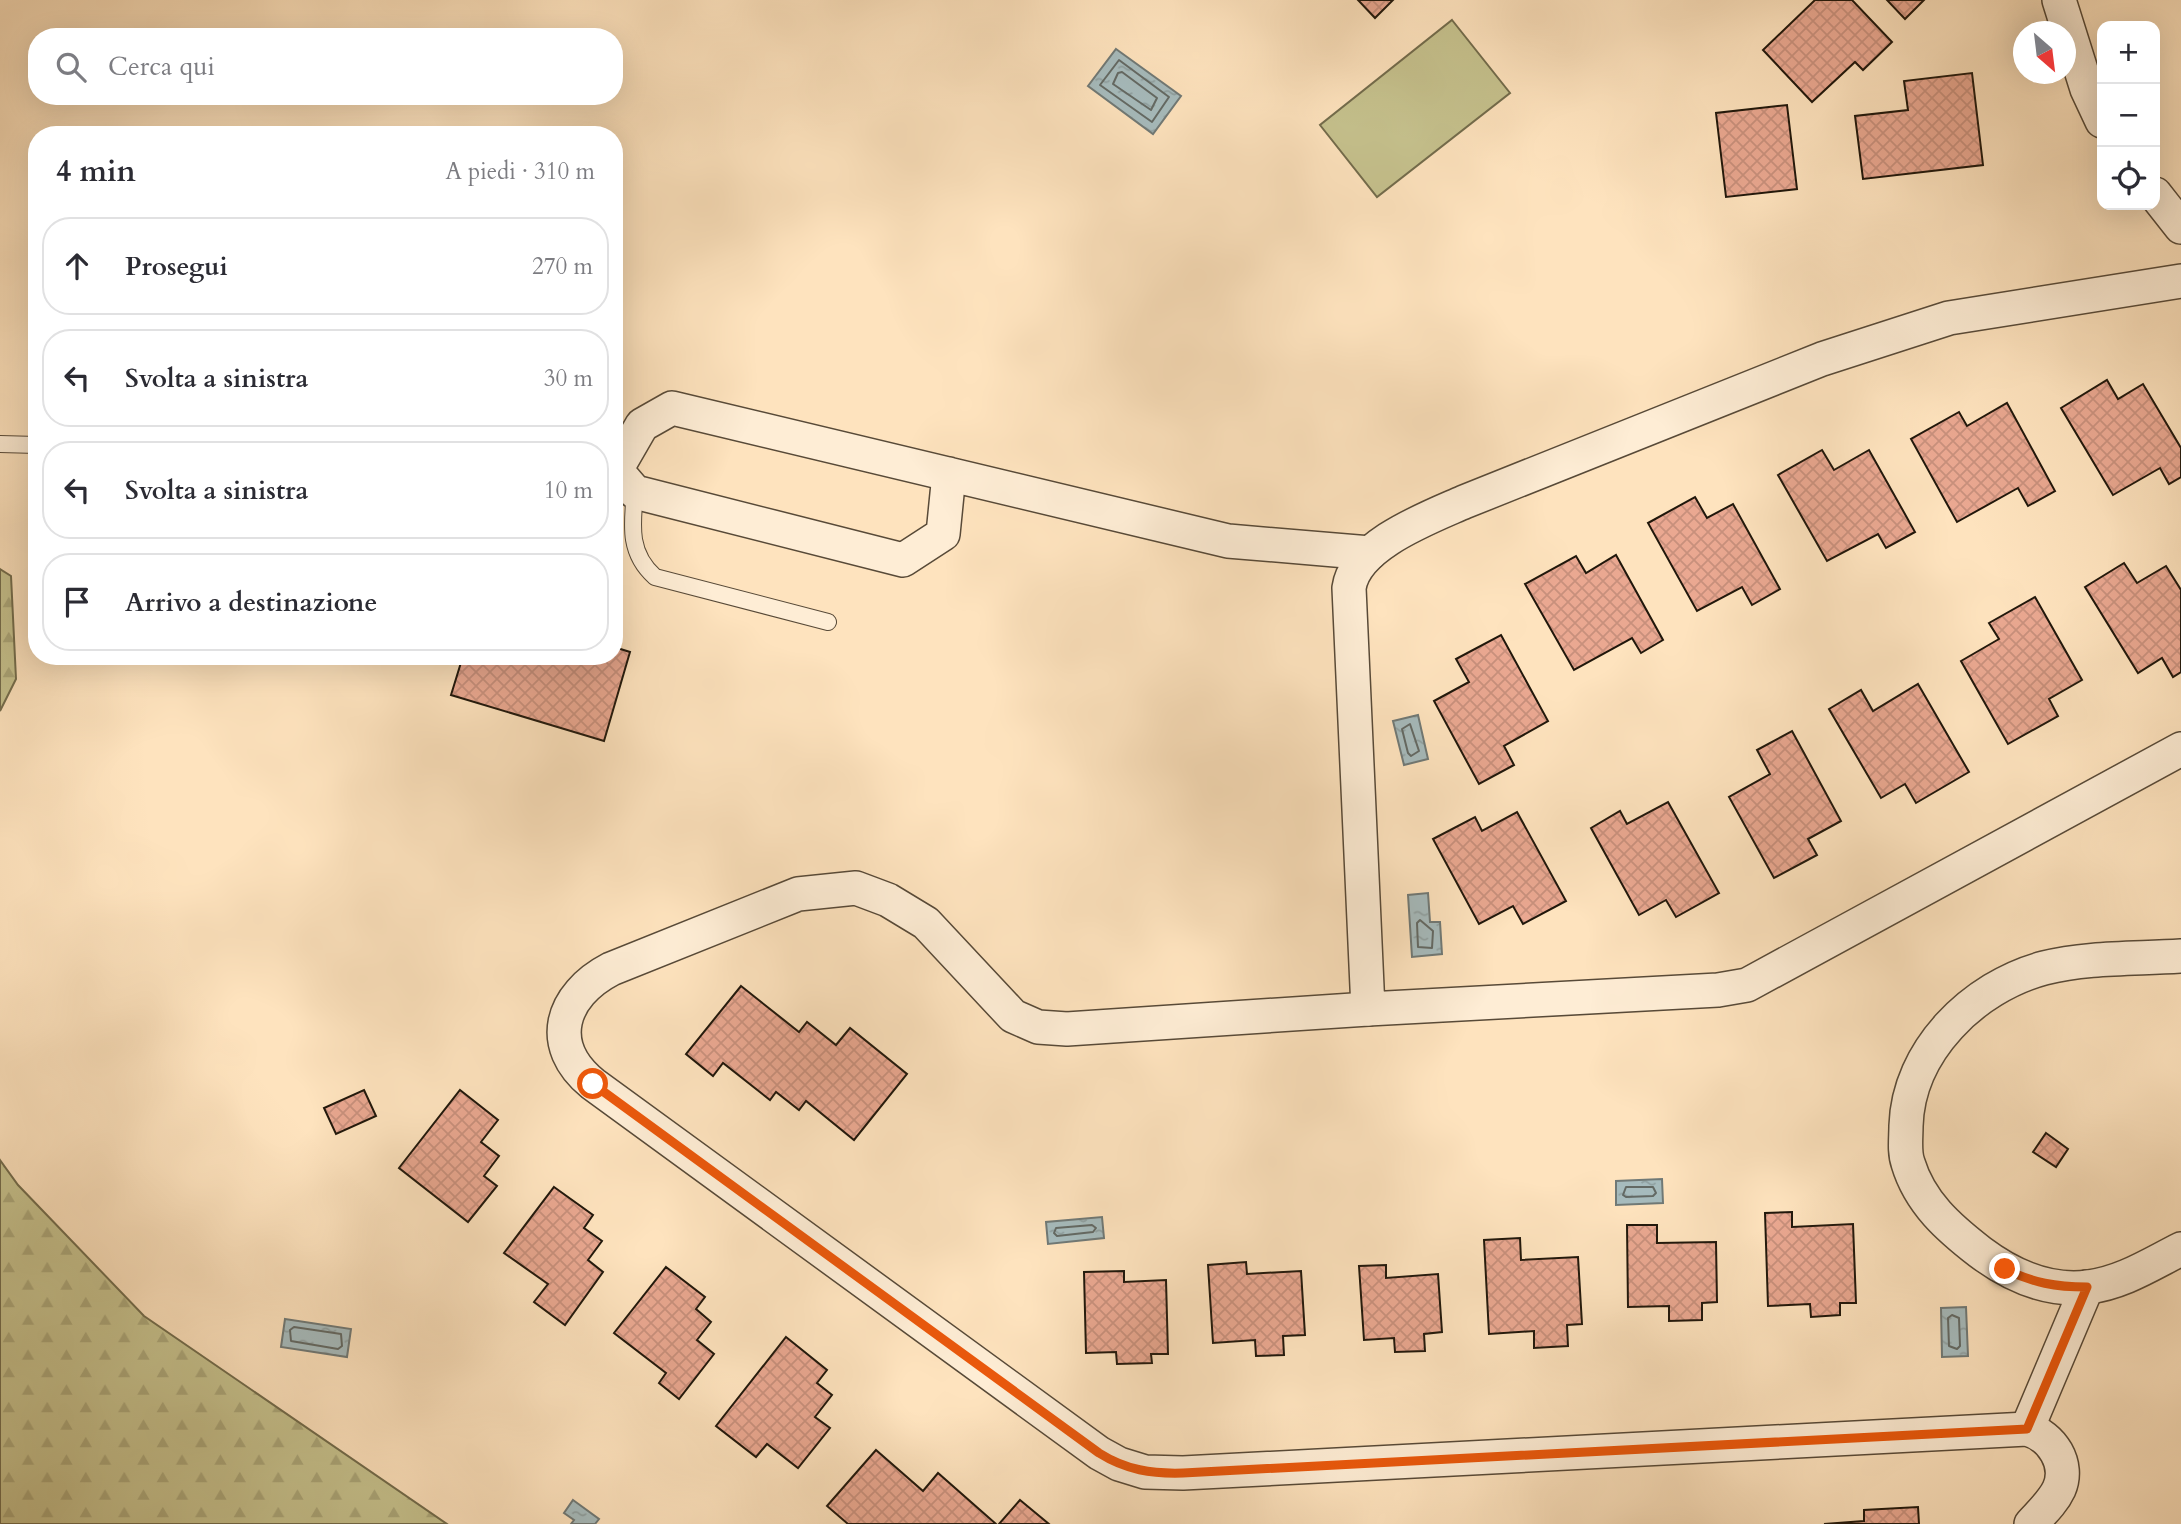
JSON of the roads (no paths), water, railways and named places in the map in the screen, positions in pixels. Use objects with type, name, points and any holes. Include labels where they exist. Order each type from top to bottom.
[{"type":"street","points":[[2060,0],[2087,89],[2097,110]]},
{"type":"street","points":[[2160,200],[2181,227]]},
{"type":"street","points":[[1368,1009],[1349,588],[1356,569],[1370,553],[1406,530],[1464,502],[1822,359],[1948,318],[2181,281]]},
{"type":"street","points":[[623,475],[642,425],[672,408],[1228,541],[1370,553]]},
{"type":"street","points":[[623,478],[903,560],[943,534],[949,474]]},
{"type":"street","points":[[2031,1524],[2058,1492],[2062,1472],[2051,1443],[2027,1429],[1183,1473],[1132,1469],[1099,1453],[593,1084],[575,1064],[563,1034],[571,1003],[587,984],[611,969],[798,894],[846,887],[870,892],[917,916],[933,929],[1006,1010],[1020,1020],[1047,1029],[1718,990],[1747,985],[2181,749]]},
{"type":"street","points":[[2181,956],[2073,963],[2042,969],[2010,982],[1975,1003],[1944,1031],[1912,1088],[1906,1115],[1907,1161],[1922,1193],[1941,1219],[1990,1260],[2020,1277],[2060,1287],[2087,1287],[2132,1274],[2181,1249]]},
{"type":"street","points":[[2027,1429],[2087,1287]]},
{"type":"lane","points":[[0,443],[28,445]]},
{"type":"lane","points":[[623,484],[631,536],[642,566],[655,577],[828,622]]},
{"type":"water","points":[[1116,49],[1181,96],[1153,134],[1088,86]]},
{"type":"water","points":[[1418,715],[1428,759],[1404,765],[1393,721]]},
{"type":"water","points":[[1428,893],[1430,922],[1440,922],[1442,954],[1412,957],[1408,895]]},
{"type":"water","points":[[1662,1179],[1663,1203],[1616,1205],[1616,1181]]},
{"type":"water","points":[[1102,1217],[1104,1238],[1048,1244],[1046,1222]]},
{"type":"water","points":[[1966,1307],[1968,1356],[1942,1357],[1941,1308]]},
{"type":"water","points":[[285,1319],[351,1329],[347,1357],[281,1347]]},
{"type":"water","points":[[573,1500],[599,1519],[595,1524],[571,1524],[574,1520],[564,1513]]}]
